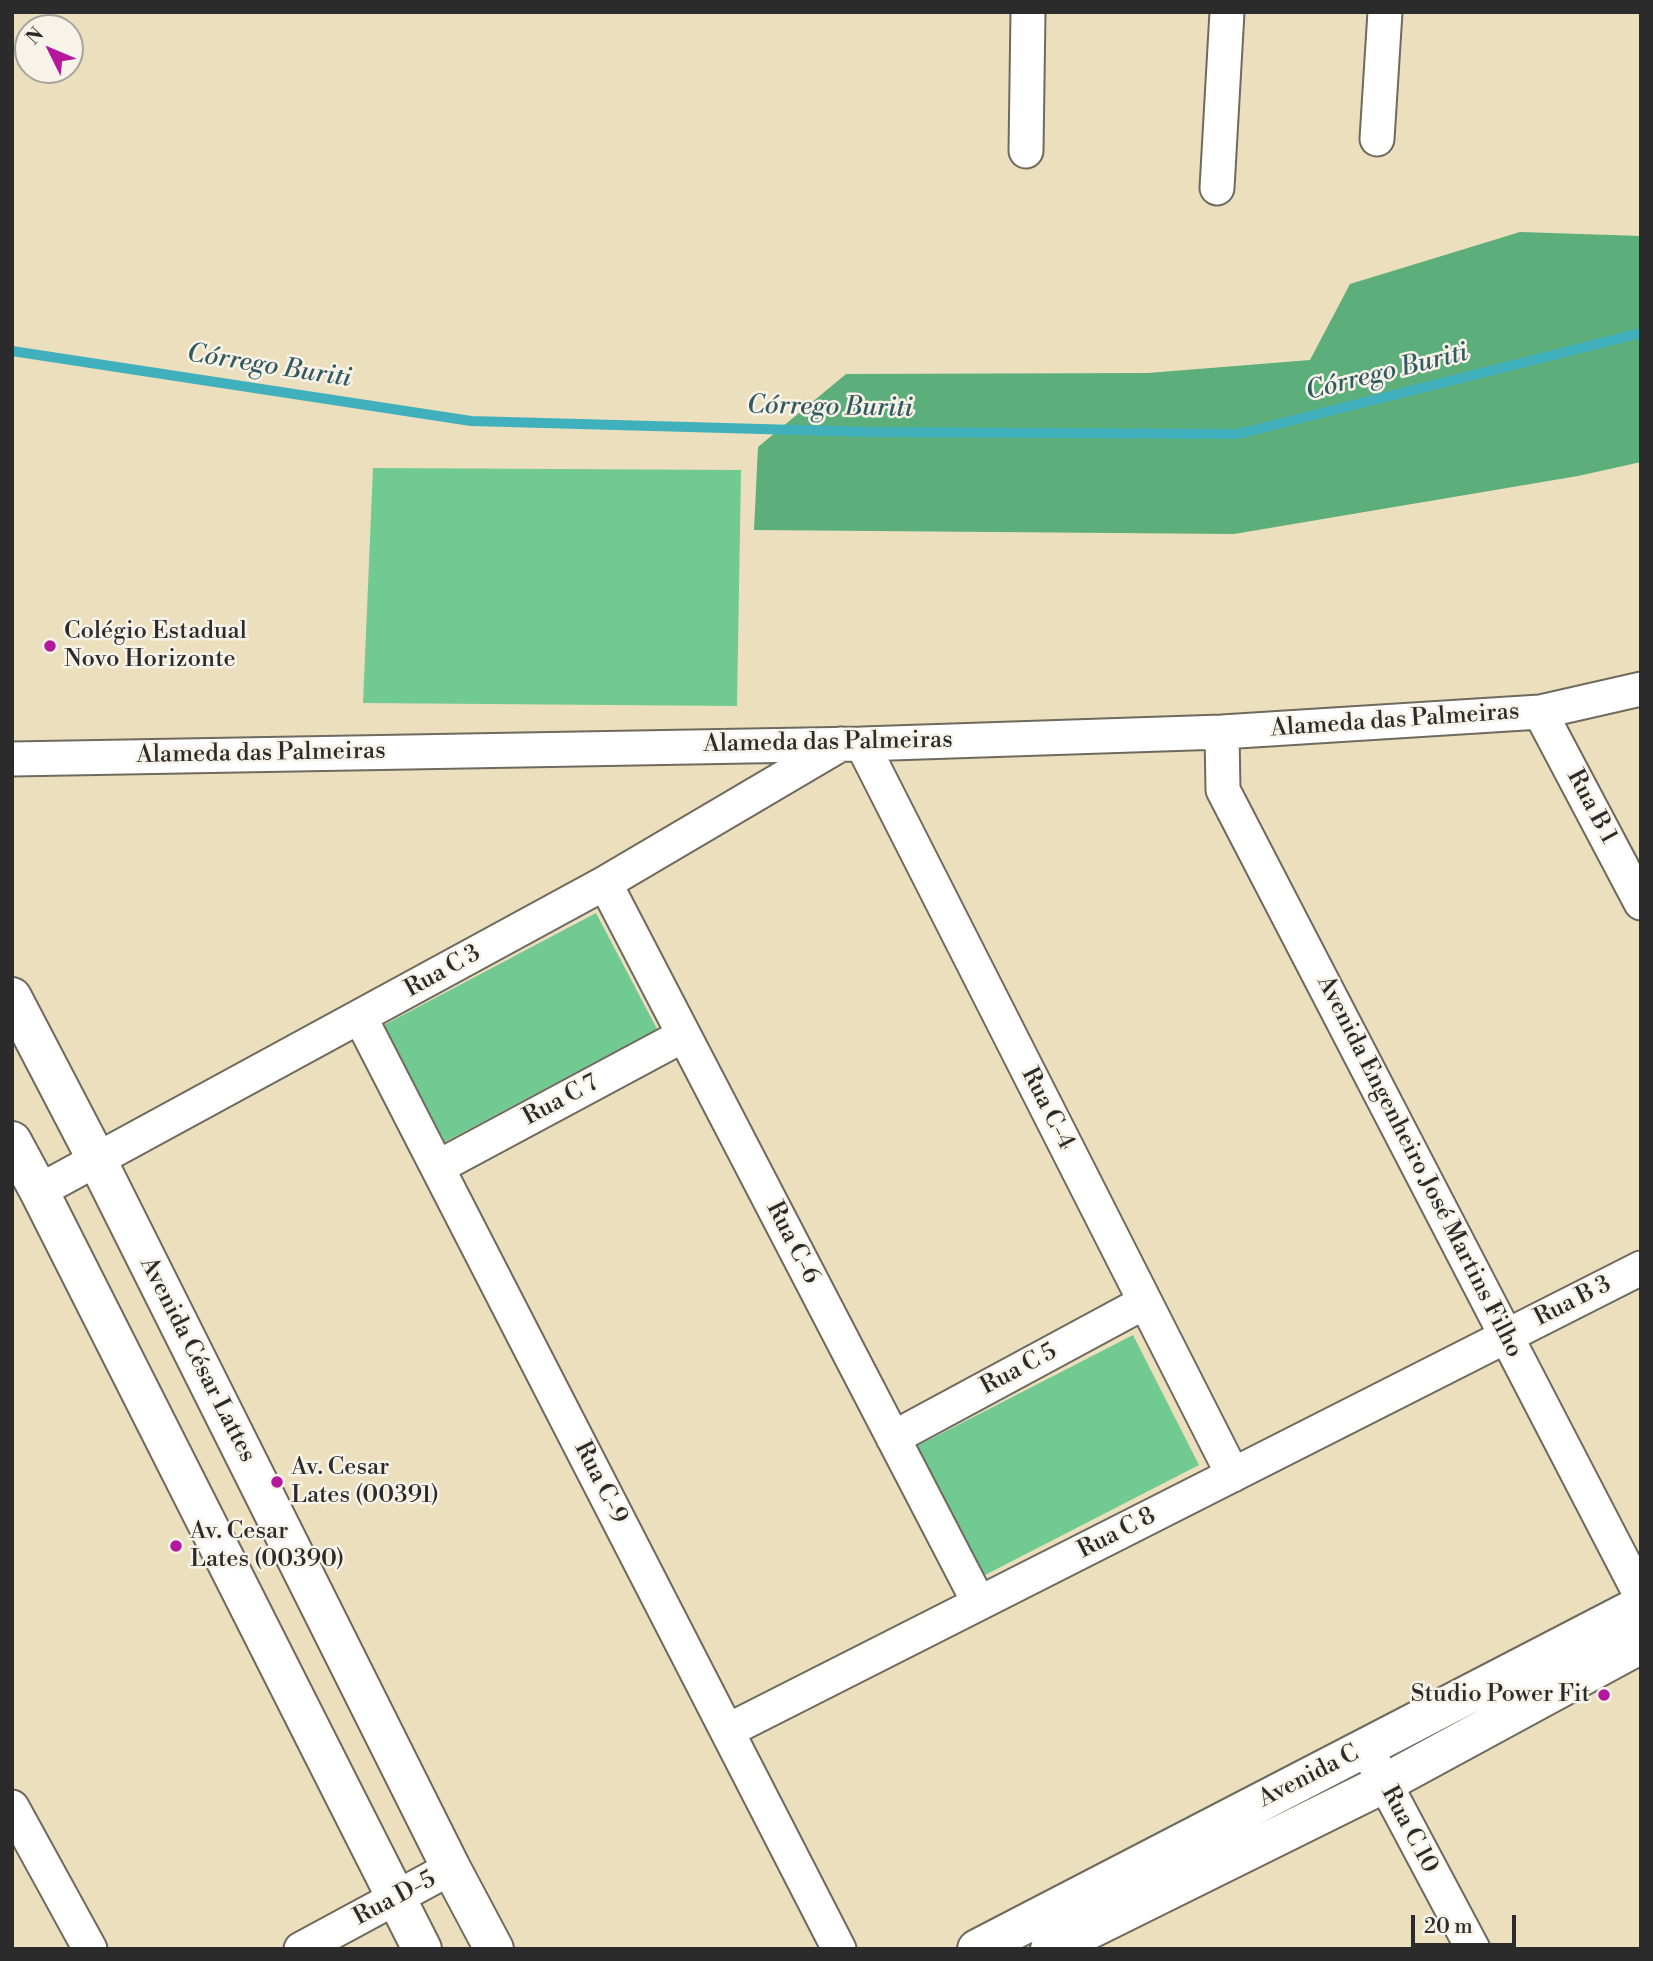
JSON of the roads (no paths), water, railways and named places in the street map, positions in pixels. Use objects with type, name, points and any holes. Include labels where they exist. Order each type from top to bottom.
[{"type":"main road","name":"Avenida César Lattes","points":[[12,997],[97,1160],[494,1949]]},
{"type":"main road","points":[[12,1141],[422,1949]]},
{"type":"main road","name":"Avenida C","points":[[977,1949],[1641,1605]]},
{"type":"main road","name":"Avenida C","points":[[1050,1949],[1385,1783],[1641,1644]]},
{"type":"street","points":[[1026,150],[1028,12]]},
{"type":"street","points":[[1217,188],[1227,12]]},
{"type":"street","points":[[1377,139],[1385,12]]},
{"type":"street","name":"Alameda das Palmeiras","points":[[12,759],[852,744],[1222,732],[1540,712],[1641,689]]},
{"type":"street","name":"Rua B 1","points":[[1540,712],[1641,903]]},
{"type":"street","name":"Avenida Engenheiro José Martins Filho","points":[[1222,732],[1223,790],[1641,1596]]},
{"type":"street","name":"Rua C 3","points":[[39,1191],[605,883],[852,744]]},
{"type":"street","name":"Rua C-4","points":[[852,744],[1233,1475]]},
{"type":"street","name":"Rua C-6","points":[[605,883],[979,1603]]},
{"type":"street","name":"Rua C-9","points":[[360,1017],[839,1949]]},
{"type":"street","name":"Rua C 7","points":[[438,1167],[684,1035]]},
{"type":"street","name":"Rua B 3","points":[[1506,1336],[1641,1268]]},
{"type":"street","name":"Rua C 5","points":[[893,1438],[1145,1302]]},
{"type":"street","name":"Rua C 8","points":[[727,1731],[1506,1336]]},
{"type":"street","name":"Rua C 10","points":[[1366,1748],[1472,1949]]},
{"type":"street","points":[[12,1807],[90,1949]]},
{"type":"street","name":"Rua D-5","points":[[301,1949],[451,1868]]},
{"type":"waterway","name":"Córrego Buriti","points":[[12,351],[471,421],[870,432],[1238,434],[1641,333]]},
{"type":"place","name":"Colégio Estadual Novo Horizonte","points":[[50,646]]},
{"type":"place","name":"Av. Cesar Lates (00391)","points":[[277,1482]]},
{"type":"place","name":"Av. Cesar Lates (00390)","points":[[176,1546]]},
{"type":"place","name":"Studio Power Fit","points":[[1604,1695]]}]
